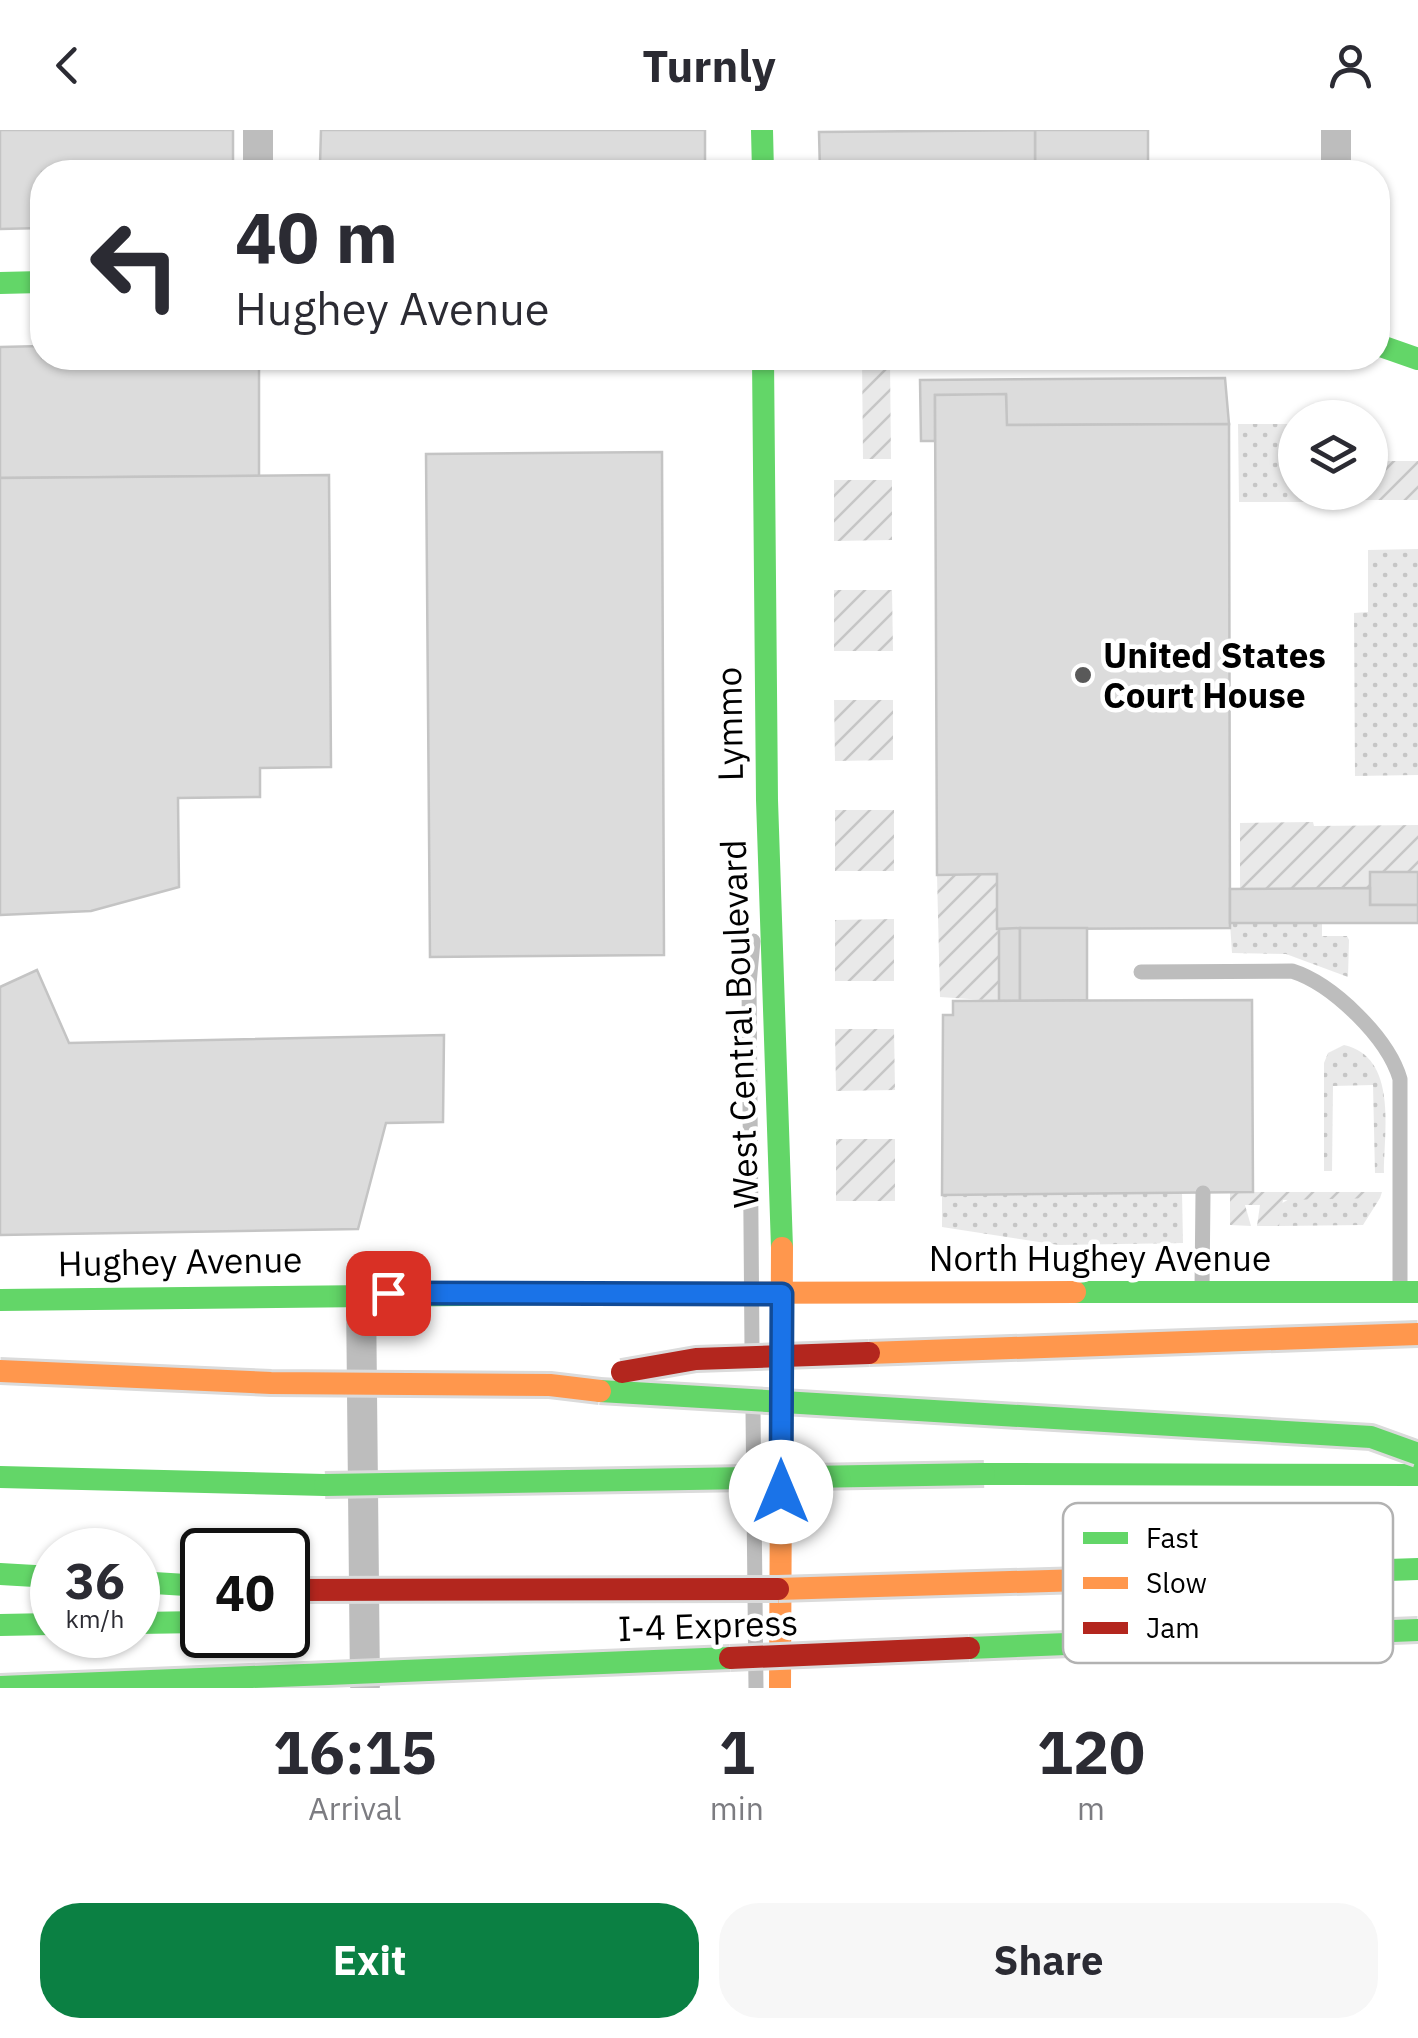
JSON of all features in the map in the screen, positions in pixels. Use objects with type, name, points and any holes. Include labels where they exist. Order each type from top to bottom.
[{"type":"main road","points":[[759,130],[759,160]]},
{"type":"main road","points":[[0,282],[30,282]]},
{"type":"main road","points":[[1390,348],[1418,358]]},
{"type":"main road","name":"West Central Boulevard","points":[[760,370],[767,800],[782,1294],[780,1688]]},
{"type":"main road","name":"North Hughey Avenue","points":[[782,1294],[1409,1292]]},
{"type":"main road","name":"Hughey Avenue","points":[[0,1300],[361,1294],[782,1294]]},
{"type":"main road","points":[[550,1385],[696,1358],[1418,1334]]},
{"type":"main road","points":[[0,1372],[271,1383],[550,1385],[632,1394],[1372,1437],[1418,1454]]},
{"type":"main road","points":[[0,1477],[326,1485],[984,1474],[1418,1475]]},
{"type":"main road","name":"I-4 Express","points":[[1393,1570],[1418,1569]]},
{"type":"main road","points":[[0,1574],[30,1576]]},
{"type":"main road","name":"I-4 Express","points":[[310,1590],[681,1592],[1063,1580]]},
{"type":"main road","points":[[346,1616],[681,1592]]},
{"type":"main road","points":[[0,1624],[30,1624]]},
{"type":"main road","name":"I-4 Express","points":[[1393,1631],[1418,1630]]},
{"type":"main road","name":"I-4 Express","points":[[0,1688],[1063,1645]]},
{"type":"street","points":[[258,130],[258,160]]},
{"type":"street","points":[[1336,130],[1336,160]]},
{"type":"street","points":[[361,1294],[366,1688]]},
{"type":"lane","name":"Lymmo","points":[[756,1688],[749,984],[761,858],[760,370]]},
{"type":"lane","points":[[1141,972],[1292,971],[1304,975],[1333,996],[1394,1057],[1400,1079],[1409,1292]]},
{"type":"lane","points":[[1202,1193],[1202,1293]]},
{"type":"shaded area","points":[[862,370],[890,370],[891,459],[863,459]]},
{"type":"shaded area","points":[[1238,424],[1278,424],[1278,502],[1239,502]]},
{"type":"shaded area","points":[[1388,461],[1418,461],[1418,500],[1388,500]]},
{"type":"shaded area","points":[[834,480],[892,480],[892,540],[834,541]]},
{"type":"shaded area","points":[[1418,549],[1418,775],[1355,776],[1354,613],[1368,612],[1368,550]]},
{"type":"shaded area","points":[[834,590],[892,590],[893,651],[834,651]]},
{"type":"shaded area","points":[[834,700],[893,700],[893,760],[835,761]]},
{"type":"shaded area","points":[[835,810],[894,810],[894,871],[835,871]]},
{"type":"shaded area","points":[[1313,822],[1314,826],[1418,825],[1418,872],[1370,872],[1370,888],[1240,889],[1240,823]]},
{"type":"shaded area","points":[[997,874],[999,1001],[940,997],[937,875]]},
{"type":"shaded area","points":[[894,919],[894,981],[835,981],[835,920]]},
{"type":"shaded area","points":[[1230,923],[1322,923],[1322,936],[1347,936],[1349,940],[1348,977],[1286,954],[1232,953]]},
{"type":"shaded area","points":[[835,1029],[894,1029],[895,1090],[836,1091]]},
{"type":"shaded area","points":[[1344,1045],[1361,1052],[1373,1064],[1380,1080],[1386,1117],[1384,1173],[1375,1173],[1373,1085],[1333,1086],[1332,1171],[1324,1171],[1324,1063],[1328,1053]]},
{"type":"shaded area","points":[[836,1139],[895,1139],[895,1201],[836,1201]]},
{"type":"shaded area","points":[[1230,1192],[1382,1192],[1380,1198],[1283,1200],[1279,1226],[1257,1226],[1260,1205],[1245,1205],[1251,1226],[1230,1225]]},
{"type":"shaded area","points":[[1182,1193],[1183,1243],[1059,1245],[942,1227],[942,1195]]},
{"type":"shaded area","points":[[1291,1198],[1380,1198],[1363,1225],[1279,1226],[1279,1205]]},
{"type":"building","points":[[0,130],[233,130],[233,160],[30,160],[30,228],[0,229]]},
{"type":"building","points":[[321,130],[705,130],[705,160],[320,160]]},
{"type":"building","points":[[1035,130],[1148,130],[1148,160],[1035,160]]},
{"type":"building","points":[[1035,130],[1035,160],[820,160],[819,132]]},
{"type":"building","points":[[30,346],[30,370],[259,370],[259,476],[0,478],[0,347]]},
{"type":"building","points":[[1225,378],[1229,424],[1006,425],[1006,395],[935,395],[935,441],[921,441],[920,380]]},
{"type":"building","name":"United States Court House","points":[[1006,394],[1007,425],[1229,424],[1230,928],[997,929],[997,874],[937,875],[935,395]]},
{"type":"building","points":[[662,452],[664,955],[430,957],[426,454]]},
{"type":"building","points":[[329,475],[331,767],[260,768],[260,797],[178,798],[179,887],[91,911],[0,915],[0,478]]},
{"type":"building","points":[[1370,872],[1418,872],[1418,905],[1370,905]]},
{"type":"building","points":[[1370,888],[1370,905],[1418,905],[1418,923],[1230,923],[1230,889]]},
{"type":"building","points":[[1020,928],[1020,1001],[999,1001],[999,929]]},
{"type":"building","points":[[1020,928],[1087,928],[1087,1000],[1020,1001]]},
{"type":"building","points":[[37,970],[69,1043],[444,1035],[443,1122],[386,1123],[358,1229],[0,1235],[0,987]]},
{"type":"building","points":[[1252,1000],[1253,1192],[942,1195],[943,1015],[953,1015],[953,1001]]},
{"type":"traffic: fast","points":[[762,130],[763,160]]},
{"type":"traffic: fast","points":[[0,283],[30,282]]},
{"type":"traffic: fast","points":[[1390,349],[1418,359]]},
{"type":"traffic: fast","points":[[763,370],[767,800],[782,1248]]},
{"type":"traffic: fast","points":[[1075,1292],[1418,1292]]},
{"type":"traffic: fast","points":[[0,1300],[637,1293]]},
{"type":"traffic: fast","points":[[600,1391],[1371,1437],[1418,1454]]},
{"type":"traffic: fast","points":[[984,1474],[1418,1475]]},
{"type":"traffic: fast","points":[[325,1485],[984,1474]]},
{"type":"traffic: fast","points":[[0,1477],[325,1485]]},
{"type":"traffic: fast","points":[[1393,1570],[1418,1569]]},
{"type":"traffic: fast","points":[[0,1574],[30,1576]]},
{"type":"traffic: fast","points":[[160,1583],[180,1585]]},
{"type":"traffic: fast","points":[[160,1623],[180,1622]]},
{"type":"traffic: fast","points":[[0,1625],[30,1624]]},
{"type":"traffic: fast","points":[[1393,1631],[1418,1630]]},
{"type":"traffic: fast","points":[[969,1648],[1063,1644]]},
{"type":"traffic: fast","points":[[0,1687],[730,1658]]},
{"type":"traffic: slow","points":[[780,1688],[782,1248]]},
{"type":"traffic: slow","points":[[637,1293],[1075,1292]]},
{"type":"traffic: slow","points":[[869,1353],[1418,1334]]},
{"type":"traffic: slow","points":[[0,1371],[271,1383],[550,1385],[600,1391]]},
{"type":"traffic: slow","points":[[778,1589],[1063,1581]]},
{"type":"traffic: jam","points":[[622,1372],[696,1359],[869,1353]]},
{"type":"traffic: jam","points":[[310,1590],[778,1589]]},
{"type":"traffic: jam","points":[[730,1658],[969,1648]]},
{"type":"place","name":"United States Court House","points":[[1083,675]]},
{"type":"route","points":[[388,1293],[782,1294],[781,1492]]}]
